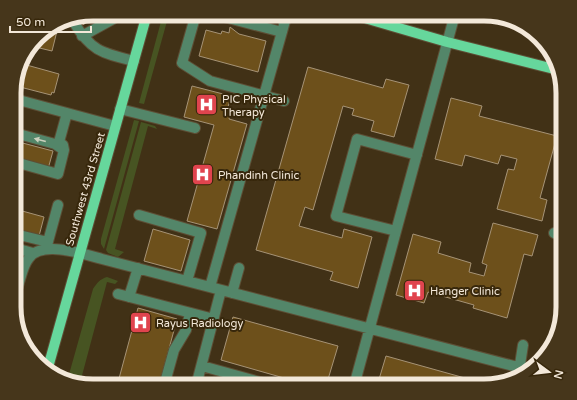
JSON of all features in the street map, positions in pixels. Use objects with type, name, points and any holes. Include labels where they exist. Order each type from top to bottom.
[{"type":"main road","name":"Southwest 43rd Street","points":[[49,364],[145,21]]},
{"type":"main road","points":[[375,21],[447,42],[552,69]]},
{"type":"lane","points":[[82,36],[94,24],[105,21]]},
{"type":"lane","points":[[194,21],[182,63],[210,80],[284,101]]},
{"type":"lane","points":[[240,21],[282,32]]},
{"type":"lane","points":[[210,287],[284,21]]},
{"type":"lane","points":[[356,379],[453,21]]},
{"type":"lane","points":[[74,24],[82,36],[96,50],[134,61]]},
{"type":"lane","points":[[21,101],[115,126]]},
{"type":"lane","points":[[120,108],[195,128]]},
{"type":"lane","points":[[21,164],[58,174],[64,150],[63,145],[59,142],[67,113]]},
{"type":"lane","points":[[21,135],[55,144],[64,150]]},
{"type":"lane","points":[[396,231],[336,216],[357,139],[417,155]]},
{"type":"lane","points":[[21,278],[28,258],[33,253],[47,246],[58,206]]},
{"type":"lane","points":[[139,215],[201,233],[187,281]]},
{"type":"lane","points":[[21,236],[61,250],[80,253],[521,368]]},
{"type":"lane","points":[[21,250],[33,253]]},
{"type":"lane","points":[[130,297],[138,268]]},
{"type":"lane","points":[[232,293],[238,268]]},
{"type":"lane","points":[[198,379],[221,290]]},
{"type":"lane","points":[[118,294],[214,320]]},
{"type":"lane","points":[[166,379],[174,350],[186,330],[190,313]]},
{"type":"lane","points":[[523,345],[525,366]]},
{"type":"lane","points":[[202,366],[249,379]]},
{"type":"green space","points":[[161,21],[167,21],[144,104],[139,103]]},
{"type":"green space","points":[[134,120],[139,121],[104,249],[101,244],[101,239]]},
{"type":"green space","points":[[141,122],[155,126],[157,129],[148,126],[115,249],[124,252],[118,257],[108,253],[106,250]]},
{"type":"green space","points":[[107,277],[118,281],[115,284],[107,282],[81,378],[79,378],[69,375],[93,289],[102,279]]},
{"type":"building","points":[[90,21],[79,27],[76,23]]},
{"type":"building","points":[[230,27],[239,34],[266,41],[258,72],[199,56],[206,30],[221,34],[222,31],[229,33]]},
{"type":"building","points":[[57,31],[52,51],[37,47],[45,39]]},
{"type":"building","points":[[26,65],[59,74],[54,93],[52,92],[51,95],[22,87],[23,74]]},
{"type":"building","points":[[308,67],[383,88],[386,79],[409,85],[394,137],[371,131],[374,121],[352,115],[354,109],[343,106],[313,210],[305,207],[299,226],[342,238],[344,229],[372,237],[358,288],[330,280],[333,272],[256,250]]},
{"type":"building","points":[[192,86],[231,96],[228,107],[232,108],[229,119],[247,124],[217,229],[187,221],[214,125],[184,117]]},
{"type":"building","points":[[451,98],[482,106],[479,116],[556,136],[540,198],[547,200],[542,221],[497,209],[508,169],[514,170],[517,159],[501,155],[498,164],[465,155],[462,166],[435,159]]},
{"type":"building","points":[[21,143],[53,151],[48,169],[21,162]]},
{"type":"building","points":[[21,211],[44,217],[39,236],[21,231]]},
{"type":"building","points":[[493,223],[538,235],[532,256],[524,254],[507,318],[473,308],[474,305],[428,292],[424,303],[396,295],[413,234],[441,242],[438,253],[471,263],[469,272],[484,276],[487,265],[482,263]]},
{"type":"building","points":[[153,229],[190,240],[181,271],[144,261]]},
{"type":"building","points":[[138,308],[177,319],[161,379],[119,379]]},
{"type":"building","points":[[233,317],[338,346],[328,379],[288,379],[221,360]]},
{"type":"building","points":[[386,356],[468,379],[379,379]]},
{"type":"place","name":"PIC Physical Therapy","points":[[206,105]]},
{"type":"place","name":"Phandinh Clinic","points":[[203,175]]},
{"type":"place","name":"Hanger Clinic","points":[[414,291]]},
{"type":"place","name":"Rayus Radiology","points":[[140,323]]}]
